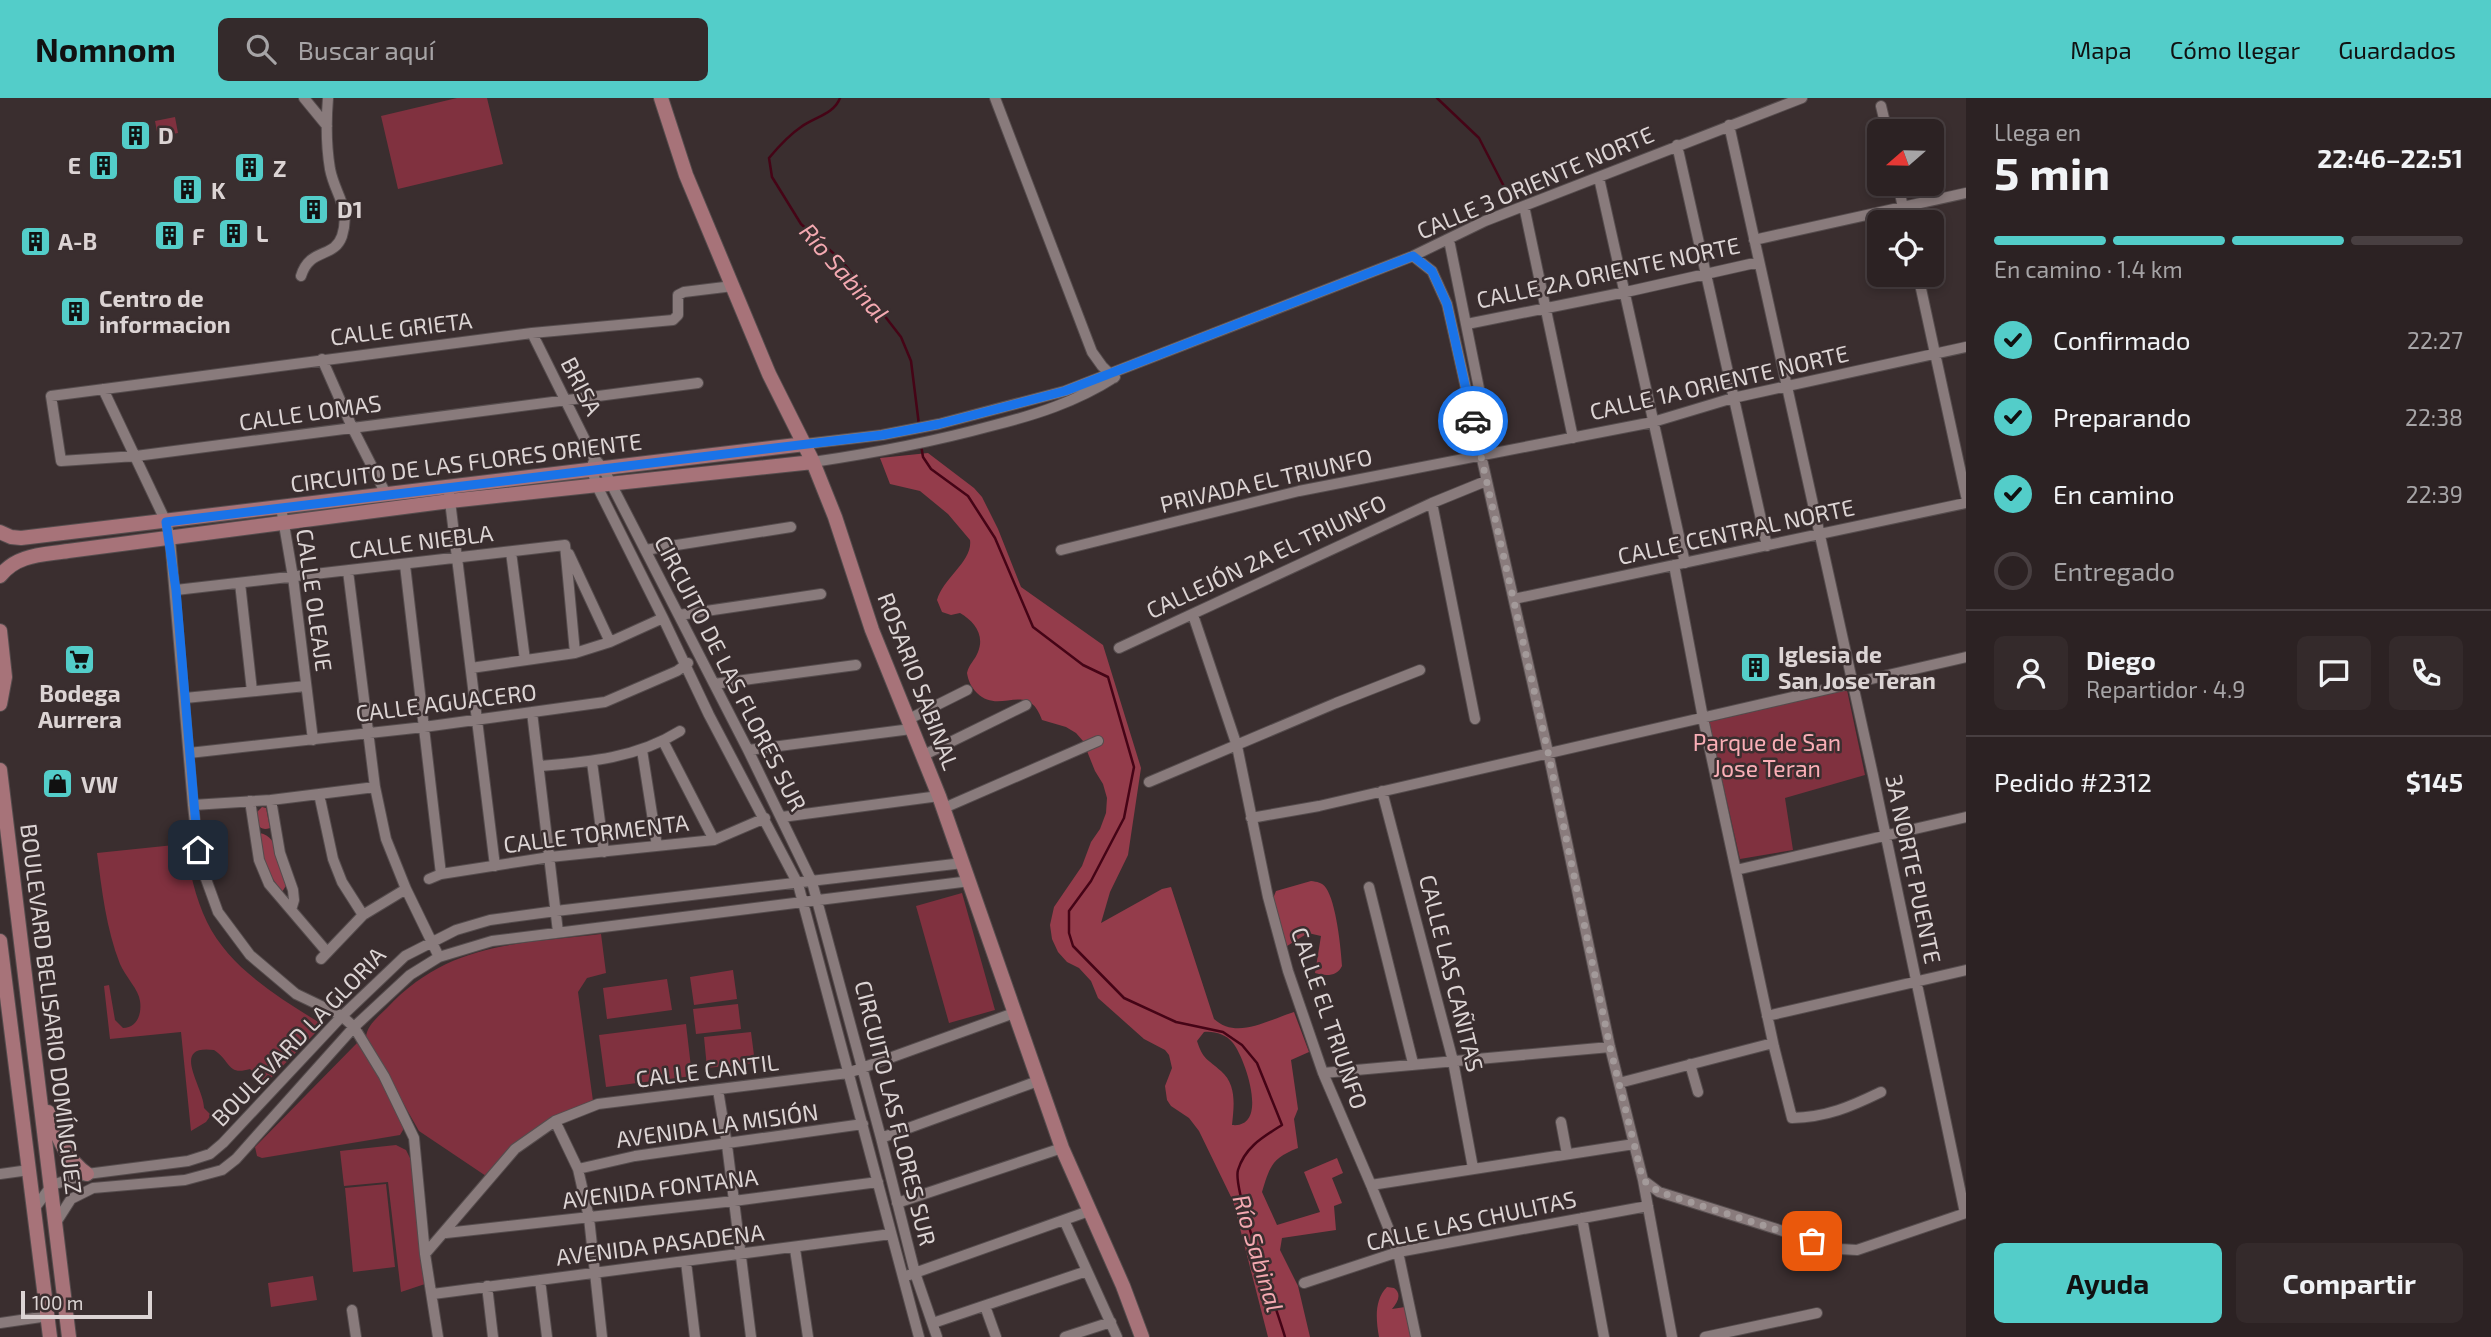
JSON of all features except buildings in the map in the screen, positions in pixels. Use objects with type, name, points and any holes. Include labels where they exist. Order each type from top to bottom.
[{"type":"main road","name":"ROSARIO SABINAL","points":[[661,98],[686,175],[769,374],[805,444],[835,516],[872,630],[942,802],[1062,1148],[1123,1286],[1142,1337]]},
{"type":"main road","name":"CIRCUITO DE LAS FLORES ORIENTE","points":[[0,532],[21,538],[386,494],[449,494],[596,465],[805,444]]},
{"type":"main road","points":[[0,576],[14,562],[24,558],[284,525],[449,494],[603,485],[813,462]]},
{"type":"main road","points":[[0,631],[5,677],[0,704]]},
{"type":"main road","name":"BOULEVARD BELISARIO DOMÍNGUEZ","points":[[0,770],[69,1337]]},
{"type":"main road","points":[[0,903],[16,905]]},
{"type":"main road","name":"BOULEVARD BELISARIO DOMÍNGUEZ","points":[[0,941],[50,1337]]},
{"type":"main road","points":[[40,1090],[61,1144],[73,1164],[87,1174]]},
{"type":"main road","name":"ROSARIO SABINAL","points":[[1123,1286],[1131,1293],[1149,1337]]},
{"type":"street","points":[[304,98],[327,126]]},
{"type":"street","points":[[301,276],[310,258],[337,246],[342,235],[345,206],[332,178],[327,147],[328,98]]},
{"type":"street","points":[[995,98],[1093,352],[1112,376]]},
{"type":"street","name":"CALLE 3 ORIENTE NORTE","points":[[813,462],[888,451],[1034,415],[1086,395],[1128,367],[1413,256],[1485,221],[1802,98]]},
{"type":"street","points":[[1881,106],[1884,119]]},
{"type":"street","name":"3A NORTE PUENTE","points":[[1729,125],[1853,683],[1965,1213]]},
{"type":"street","points":[[1677,145],[1767,546]]},
{"type":"street","points":[[1599,178],[1653,422],[1703,718],[1773,1045],[1792,1118],[1817,1118],[1881,1093]]},
{"type":"street","name":"CALLE 2A ORIENTE NORTE","points":[[1754,240],[1966,193]]},
{"type":"street","points":[[1901,196],[1904,210]]},
{"type":"street","points":[[1524,206],[1573,438]]},
{"type":"street","points":[[1449,240],[1467,324],[1487,455],[1486,481],[1548,752],[1610,1047],[1643,1180],[1672,1337]]},
{"type":"street","points":[[1413,256],[1432,271],[1447,304],[1487,455]]},
{"type":"street","name":"CALLE 2A ORIENTE NORTE","points":[[1467,324],[1759,262]]},
{"type":"street","name":"CALLE GRIETA","points":[[61,461],[51,396],[532,333],[673,320],[678,315],[678,295],[733,286]]},
{"type":"street","points":[[1921,287],[1966,496]]},
{"type":"street","name":"BRISA","points":[[532,333],[596,465]]},
{"type":"street","name":"CALLE 1A ORIENTE NORTE","points":[[1487,455],[1653,422],[1733,398],[1966,347]]},
{"type":"street","points":[[322,359],[386,494]]},
{"type":"street","name":"CALLE 3 ORIENTE NORTE","points":[[939,424],[1112,376]]},
{"type":"street","name":"CALLE LOMAS","points":[[61,461],[136,456],[698,383]]},
{"type":"street","points":[[103,389],[166,522],[170,539],[186,698],[193,805],[198,850],[206,879],[218,912],[250,955],[296,994],[342,1016],[354,1027],[384,1076],[414,1138],[425,1254],[438,1337]]},
{"type":"street","points":[[1028,401],[1034,415]]},
{"type":"street","name":"CIRCUITO DE LAS FLORES ORIENTE","points":[[805,444],[882,435],[939,424]]},
{"type":"street","name":"PRIVADA EL TRIUNFO","points":[[1061,550],[1299,491],[1487,455]]},
{"type":"street","points":[[596,465],[685,665],[765,818],[798,884],[803,901]]},
{"type":"street","name":"CALLEJÓN 2A EL TRIUNFO","points":[[1119,648],[1432,503],[1486,481]]},
{"type":"street","name":"CIRCUITO DE LAS FLORES SUR","points":[[603,485],[645,550],[679,615],[782,817],[819,899]]},
{"type":"street","points":[[449,494],[495,866]]},
{"type":"street","points":[[1432,503],[1475,719]]},
{"type":"street","name":"CALLE CENTRAL NORTE","points":[[1514,599],[1966,503]]},
{"type":"street","name":"CALLE OLEAJE","points":[[281,507],[293,577],[313,740]]},
{"type":"street","points":[[645,550],[791,527]]},
{"type":"street","points":[[565,545],[610,642]]},
{"type":"street","points":[[565,545],[575,653]]},
{"type":"street","name":"CALLE NIEBLA","points":[[176,590],[565,545]]},
{"type":"street","points":[[512,552],[526,660]]},
{"type":"street","points":[[405,565],[441,874]]},
{"type":"street","points":[[348,571],[375,787],[386,839],[406,889],[439,957]]},
{"type":"street","points":[[240,583],[253,691]]},
{"type":"street","points":[[679,615],[821,594]]},
{"type":"street","name":"CALLE EL TRIUNFO","points":[[1193,614],[1237,746],[1268,897],[1288,971],[1323,1073],[1398,1252],[1416,1337]]},
{"type":"street","points":[[471,668],[575,653],[610,642],[663,618]]},
{"type":"street","name":"CALLE AGUACERO","points":[[189,753],[424,727],[605,702],[677,671],[699,657]]},
{"type":"street","points":[[1251,818],[1318,806],[1966,657]]},
{"type":"street","points":[[714,684],[856,665]]},
{"type":"street","points":[[1149,782],[1420,670]]},
{"type":"street","points":[[186,698],[306,686]]},
{"type":"street","points":[[748,750],[909,725],[967,690]]},
{"type":"street","points":[[922,756],[1026,705]]},
{"type":"street","points":[[533,712],[558,932]]},
{"type":"street","points":[[540,766],[592,762],[642,750],[680,731]]},
{"type":"street","points":[[663,741],[714,840]]},
{"type":"street","points":[[782,817],[942,802],[1098,741]]},
{"type":"street","points":[[642,750],[657,846]]},
{"type":"street","points":[[592,762],[604,852]]},
{"type":"street","points":[[193,805],[271,800],[375,787]]},
{"type":"street","name":"CALLE LAS CAÑITAS","points":[[1382,791],[1453,1061],[1474,1168]]},
{"type":"street","points":[[320,794],[334,859],[342,882],[363,915]]},
{"type":"street","points":[[271,800],[280,853],[293,890],[291,910]]},
{"type":"street","points":[[250,801],[259,860],[269,884],[324,956],[363,915],[406,889]]},
{"type":"street","points":[[1736,870],[1966,817]]},
{"type":"street","name":"CALLE TORMENTA","points":[[429,880],[441,874],[550,857],[714,840],[765,818]]},
{"type":"street","name":"BOULEVARD LA GLORIA","points":[[52,1185],[87,1174],[188,1161],[210,1154],[342,1016],[405,956],[456,930],[490,920],[556,911],[963,863]]},
{"type":"street","name":"BOULEVARD LA GLORIA","points":[[55,1224],[71,1199],[93,1188],[185,1180],[222,1170],[236,1159],[354,1027],[410,975],[439,957],[492,941],[970,881]]},
{"type":"street","points":[[1369,887],[1413,1063]]},
{"type":"street","name":"CIRCUITO LAS FLORES SUR","points":[[819,899],[915,1273],[937,1337]]},
{"type":"street","name":"CIRCUITO LAS FLORES SUR","points":[[803,901],[919,1337]]},
{"type":"street","points":[[1767,1016],[1966,970]]},
{"type":"street","name":"CALLE CANTIL","points":[[425,1254],[446,1233],[516,1149],[555,1121],[598,1104],[848,1073],[1014,1013]]},
{"type":"street","points":[[1619,1083],[1773,1045]]},
{"type":"street","points":[[1323,1073],[1610,1047]]},
{"type":"street","points":[[1690,1065],[1698,1092]]},
{"type":"street","points":[[881,1138],[1038,1081]]},
{"type":"street","points":[[718,1090],[751,1337]]},
{"type":"street","points":[[555,1121],[578,1169],[589,1218],[602,1337]]},
{"type":"street","points":[[1561,1122],[1567,1154]]},
{"type":"street","name":"AVENIDA LA MISIÓN","points":[[578,1169],[635,1156],[863,1124]]},
{"type":"street","points":[[1371,1185],[1634,1144]]},
{"type":"street","points":[[897,1203],[1062,1148]]},
{"type":"street","points":[[0,1174],[29,1170]]},
{"type":"street","points":[[1643,1180],[1659,1192],[1840,1249],[1857,1250],[1965,1213]]},
{"type":"street","name":"AVENIDA FONTANA","points":[[446,1233],[878,1182]]},
{"type":"street","points":[[34,1209],[52,1185]]},
{"type":"street","name":"CALLE LAS CHULITAS","points":[[1304,1283],[1398,1252],[1648,1206]]},
{"type":"street","points":[[903,1277],[1089,1211]]},
{"type":"street","points":[[1582,1218],[1604,1337]]},
{"type":"street","points":[[1064,1220],[1117,1337]]},
{"type":"street","name":"AVENIDA PASADENA","points":[[433,1294],[891,1234]]},
{"type":"street","points":[[795,1248],[808,1337]]},
{"type":"street","points":[[686,1262],[695,1337]]},
{"type":"street","points":[[933,1323],[1087,1271]]},
{"type":"street","points":[[540,1280],[547,1337]]},
{"type":"street","points":[[487,1286],[493,1337]]},
{"type":"street","points":[[985,1306],[996,1337]]},
{"type":"street","points":[[352,1310],[356,1337]]},
{"type":"street","points":[[1705,1337],[1817,1313]]},
{"type":"street","points":[[0,1323],[48,1316]]},
{"type":"street","points":[[1065,1337],[1111,1322]]},
{"type":"green space","points":[[457,98],[487,98],[503,164],[398,189],[381,116]]},
{"type":"green space","points":[[175,117],[178,133],[158,137],[155,121]]},
{"type":"green space","name":"Parque de San Jose Teran","points":[[1847,690],[1865,775],[1785,798],[1793,850],[1740,859],[1709,722]]},
{"type":"green space","points":[[184,844],[199,903],[217,939],[242,968],[258,981],[323,1025],[265,1084],[250,1069],[233,1069],[214,1050],[201,1050],[193,1054],[192,1069],[204,1108],[211,1115],[206,1122],[191,1131],[181,1032],[110,1039],[104,986],[109,985],[115,1020],[123,1028],[135,1023],[140,1006],[137,992],[120,964],[111,937],[97,853]]},
{"type":"green space","points":[[962,893],[995,1010],[949,1023],[916,906]]},
{"type":"green space","points":[[601,934],[606,973],[587,978],[578,992],[593,1101],[542,1124],[486,1176],[419,1131],[366,1038],[368,1029],[377,1018],[410,986],[434,970],[460,958],[513,944]]},
{"type":"green space","points":[[733,970],[737,999],[694,1005],[690,977]]},
{"type":"green space","points":[[667,979],[672,1010],[607,1019],[603,988]]},
{"type":"green space","points":[[738,1004],[741,1029],[696,1034],[693,1009]]},
{"type":"green space","points":[[686,1024],[692,1076],[606,1087],[599,1035]]},
{"type":"green space","points":[[751,1032],[755,1063],[707,1068],[704,1037]]},
{"type":"green space","points":[[357,1043],[362,1045],[403,1124],[400,1135],[262,1158],[257,1156],[255,1147]]},
{"type":"green space","points":[[396,1145],[406,1150],[411,1160],[425,1284],[401,1292],[388,1182],[344,1186],[340,1151]]},
{"type":"green space","points":[[386,1184],[395,1267],[353,1272],[345,1188]]},
{"type":"green space","points":[[313,1276],[317,1300],[271,1307],[268,1283]]},
{"type":"shaded area","points":[[928,453],[974,488],[982,497],[998,529],[1021,587],[1103,645],[1141,768],[1128,855],[1110,892],[1101,923],[1162,889],[1171,887],[1214,1019],[1223,1025],[1243,1028],[1294,1012],[1309,1052],[1291,1060],[1298,1109],[1294,1119],[1298,1148],[1277,1159],[1262,1192],[1277,1225],[1320,1212],[1304,1172],[1337,1158],[1343,1173],[1332,1178],[1342,1203],[1334,1206],[1336,1230],[1282,1238],[1280,1250],[1298,1286],[1310,1337],[1268,1337],[1233,1201],[1199,1131],[1189,1118],[1171,1106],[1167,1100],[1165,1086],[1172,1068],[1169,1055],[1144,1039],[1098,998],[1091,981],[1079,968],[1067,962],[1052,939],[1050,925],[1054,907],[1082,866],[1106,813],[1107,798],[1103,784],[1083,741],[1066,727],[1042,720],[1036,708],[1029,702],[986,699],[973,688],[967,673],[980,646],[977,629],[960,613],[951,615],[942,612],[937,600],[945,584],[967,555],[970,540],[948,514],[920,491],[890,484],[880,458]],"holes":[[[1204,1032],[1227,1037],[1243,1063],[1252,1105],[1250,1116],[1243,1123],[1232,1125],[1233,1096],[1230,1083],[1199,1047],[1197,1041]]]},
{"type":"shaded area","points":[[262,807],[266,808],[270,828],[263,829],[258,823],[256,813]]},
{"type":"shaded area","points":[[258,834],[272,840],[279,854],[287,884],[282,892],[266,869]]},
{"type":"shaded area","points":[[1311,881],[1321,883],[1326,888],[1335,914],[1342,966],[1330,975],[1315,973],[1321,936],[1308,933],[1287,946],[1272,901],[1276,891]]},
{"type":"shaded area","points":[[1387,1287],[1394,1288],[1398,1293],[1392,1309],[1405,1307],[1411,1337],[1379,1337],[1378,1304]]},
{"type":"waterway","name":"Río Sabinal","points":[[840,98],[824,115],[797,130],[769,158],[772,177],[801,224],[842,261],[901,337],[911,361],[919,425]]},
{"type":"waterway","points":[[1437,98],[1479,138],[1511,200]]},
{"type":"waterway","name":"Río Sabinal","points":[[921,445],[923,457],[931,469],[968,496],[995,538],[1033,627],[1083,665],[1108,677],[1134,767],[1124,818],[1091,881],[1069,911],[1069,933],[1073,946],[1124,998],[1176,1022],[1223,1032],[1242,1045],[1257,1063],[1282,1125],[1256,1143],[1245,1155],[1238,1170],[1238,1182],[1248,1224],[1285,1337]]},
{"type":"way so far","points":[[1473,421],[1548,752],[1610,1047],[1643,1180],[1659,1192],[1812,1241]]},
{"type":"place","name":"D","points":[[135,135]]},
{"type":"place","name":"E","points":[[104,165]]},
{"type":"place","name":"Z","points":[[250,168]]},
{"type":"place","name":"K","points":[[188,190]]},
{"type":"place","name":"D1","points":[[314,209]]},
{"type":"place","name":"L","points":[[233,233]]},
{"type":"place","name":"F","points":[[169,236]]},
{"type":"place","name":"A-B","points":[[35,241]]},
{"type":"place","name":"Centro de informacion","points":[[76,311]]},
{"type":"place","name":"Bodega Aurrera","points":[[80,659]]},
{"type":"place","name":"Iglesia de San Jose Teran","points":[[1755,667]]},
{"type":"place","name":"VW","points":[[58,784]]},
{"type":"route","points":[[198,850],[176,590],[166,522],[882,435],[939,424],[1065,391],[1413,256],[1432,271],[1447,304],[1473,421]]}]
